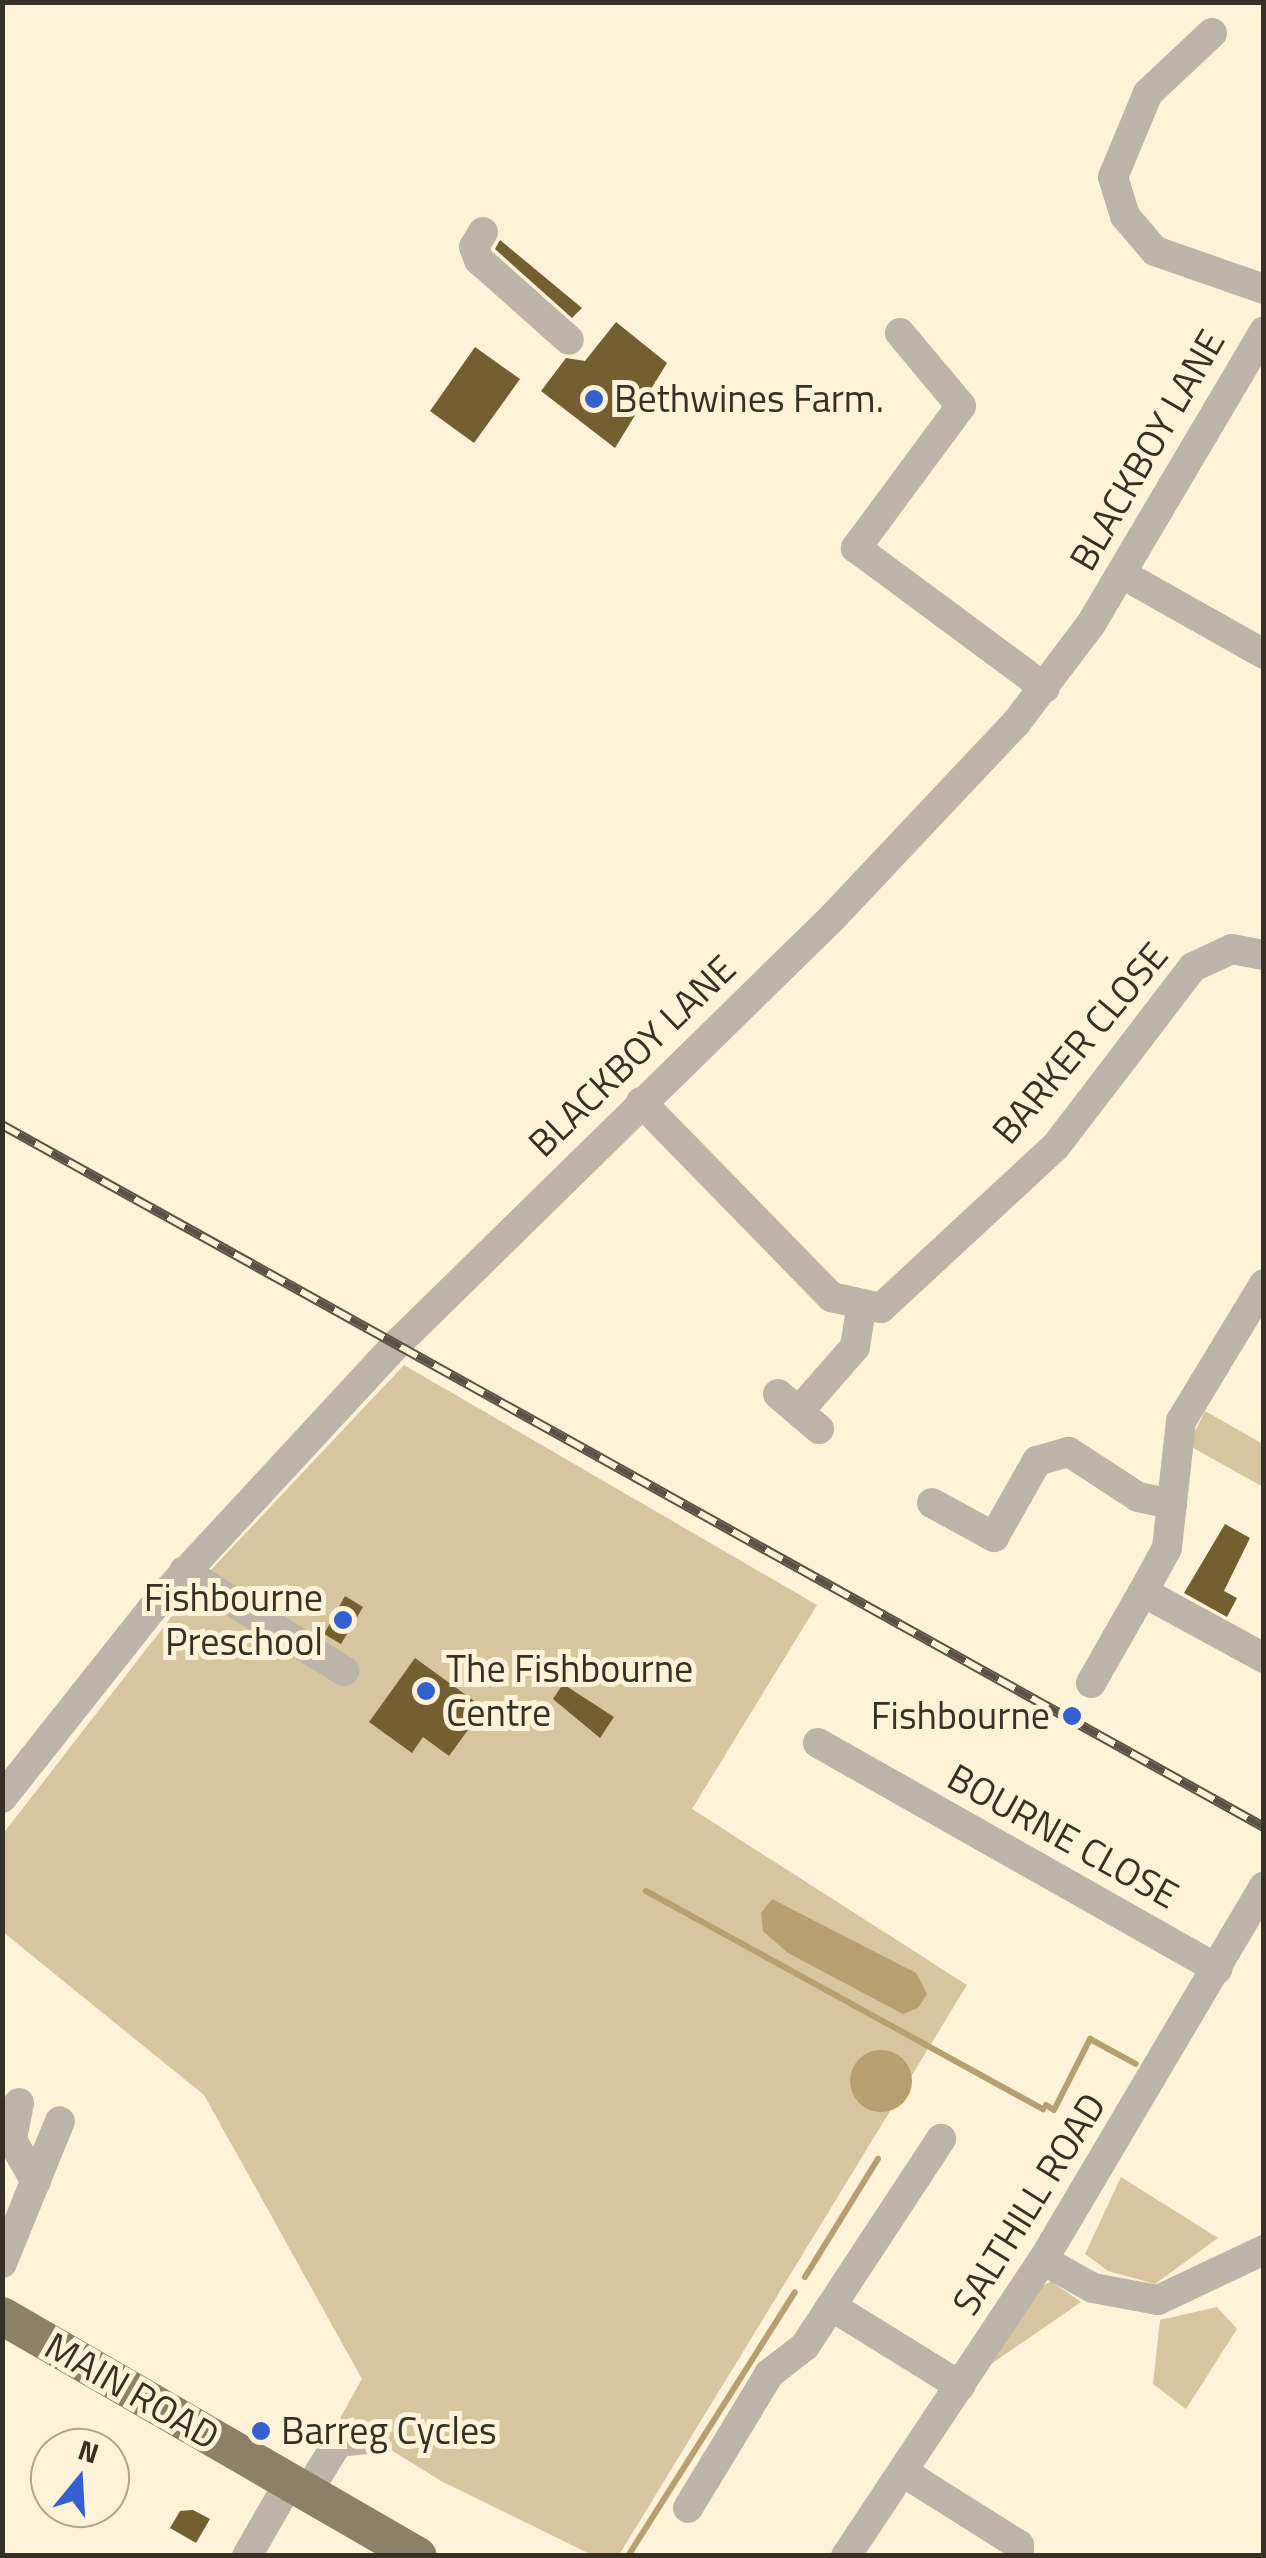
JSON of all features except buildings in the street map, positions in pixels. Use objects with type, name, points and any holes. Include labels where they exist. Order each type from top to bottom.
[{"type":"main road","name":"MAIN ROAD","points":[[2,2316],[418,2556]]},
{"type":"street","points":[[1212,34],[1148,93],[1114,178],[1125,216],[1155,251],[1264,289]]},
{"type":"street","points":[[483,232],[474,247],[480,260],[569,340]]},
{"type":"street","name":"BLACKBOY LANE","points":[[2,1798],[184,1571],[640,1102],[911,838],[1045,688],[1122,574],[1264,331]]},
{"type":"street","points":[[900,334],[961,406],[856,548],[1045,688]]},
{"type":"street","points":[[1122,574],[1264,654]]},
{"type":"street","name":"BARKER CLOSE","points":[[861,1310],[896,1300],[1056,1146],[1193,967],[1232,950],[1264,955]]},
{"type":"street","points":[[640,1102],[823,1290],[861,1310],[855,1348],[799,1412]]},
{"type":"street","points":[[1091,1684],[1167,1548],[1181,1422],[1264,1284]]},
{"type":"street","points":[[932,1503],[994,1536],[1037,1462],[1070,1452],[1138,1498],[1172,1504]]},
{"type":"street","points":[[184,1571],[344,1671]]},
{"type":"street","points":[[1143,1592],[1264,1658]]},
{"type":"street","name":"BOURNE CLOSE","points":[[818,1743],[1218,1969]]},
{"type":"street","name":"SALTHILL ROAD","points":[[846,2556],[1042,2260],[1264,1886]]},
{"type":"street","points":[[18,2103],[12,2140],[36,2182]]},
{"type":"street","points":[[2,2263],[60,2122]]},
{"type":"street","points":[[706,2495],[769,2374],[805,2346],[941,2139]]},
{"type":"street","points":[[1042,2260],[1093,2288],[1158,2300],[1264,2250]]},
{"type":"street","points":[[832,2306],[960,2386]]},
{"type":"street","points":[[247,2556],[299,2486],[338,2442],[367,2438]]},
{"type":"street","points":[[903,2472],[1019,2550]]},
{"type":"shaded area","points":[[404,1365],[817,1605],[692,1809],[967,1985],[619,2555],[592,2555],[441,2481],[340,2418],[362,2379],[204,2095],[3,1932],[2,1835],[193,1589]]},
{"type":"shaded area","points":[[1205,1411],[1263,1444],[1263,1487],[1188,1445]]},
{"type":"shaded area","points":[[772,1899],[916,1973],[927,1994],[918,2008],[903,2014],[788,1953],[763,1931],[761,1913]]},
{"type":"shaded area","points":[[881,2050],[903,2059],[912,2081],[903,2103],[881,2112],[859,2103],[850,2081],[859,2059]]},
{"type":"shaded area","points":[[1121,2177],[1218,2238],[1155,2284],[1108,2271],[1085,2254]]},
{"type":"shaded area","points":[[1051,2281],[1081,2302],[984,2369],[1038,2289]]},
{"type":"shaded area","points":[[1217,2307],[1237,2329],[1186,2409],[1153,2384],[1160,2320]]},
{"type":"waterway","points":[[646,1891],[1043,2109]]},
{"type":"waterway","points":[[1046,2105],[1054,2110],[1090,2039],[1136,2064]]},
{"type":"waterway","points":[[805,2277],[878,2159]]},
{"type":"waterway","points":[[628,2556],[795,2292]]},
{"type":"railway","points":[[2,1125],[1264,1827]]},
{"type":"place","name":"Bethwines Farm.","points":[[594,399]]},
{"type":"place","name":"Fishbourne Preschool","points":[[343,1620]]},
{"type":"place","name":"The Fishbourne Centre","points":[[426,1691]]},
{"type":"place","name":"Fishbourne","points":[[1072,1716]]},
{"type":"place","name":"Barreg Cycles","points":[[261,2431]]}]
